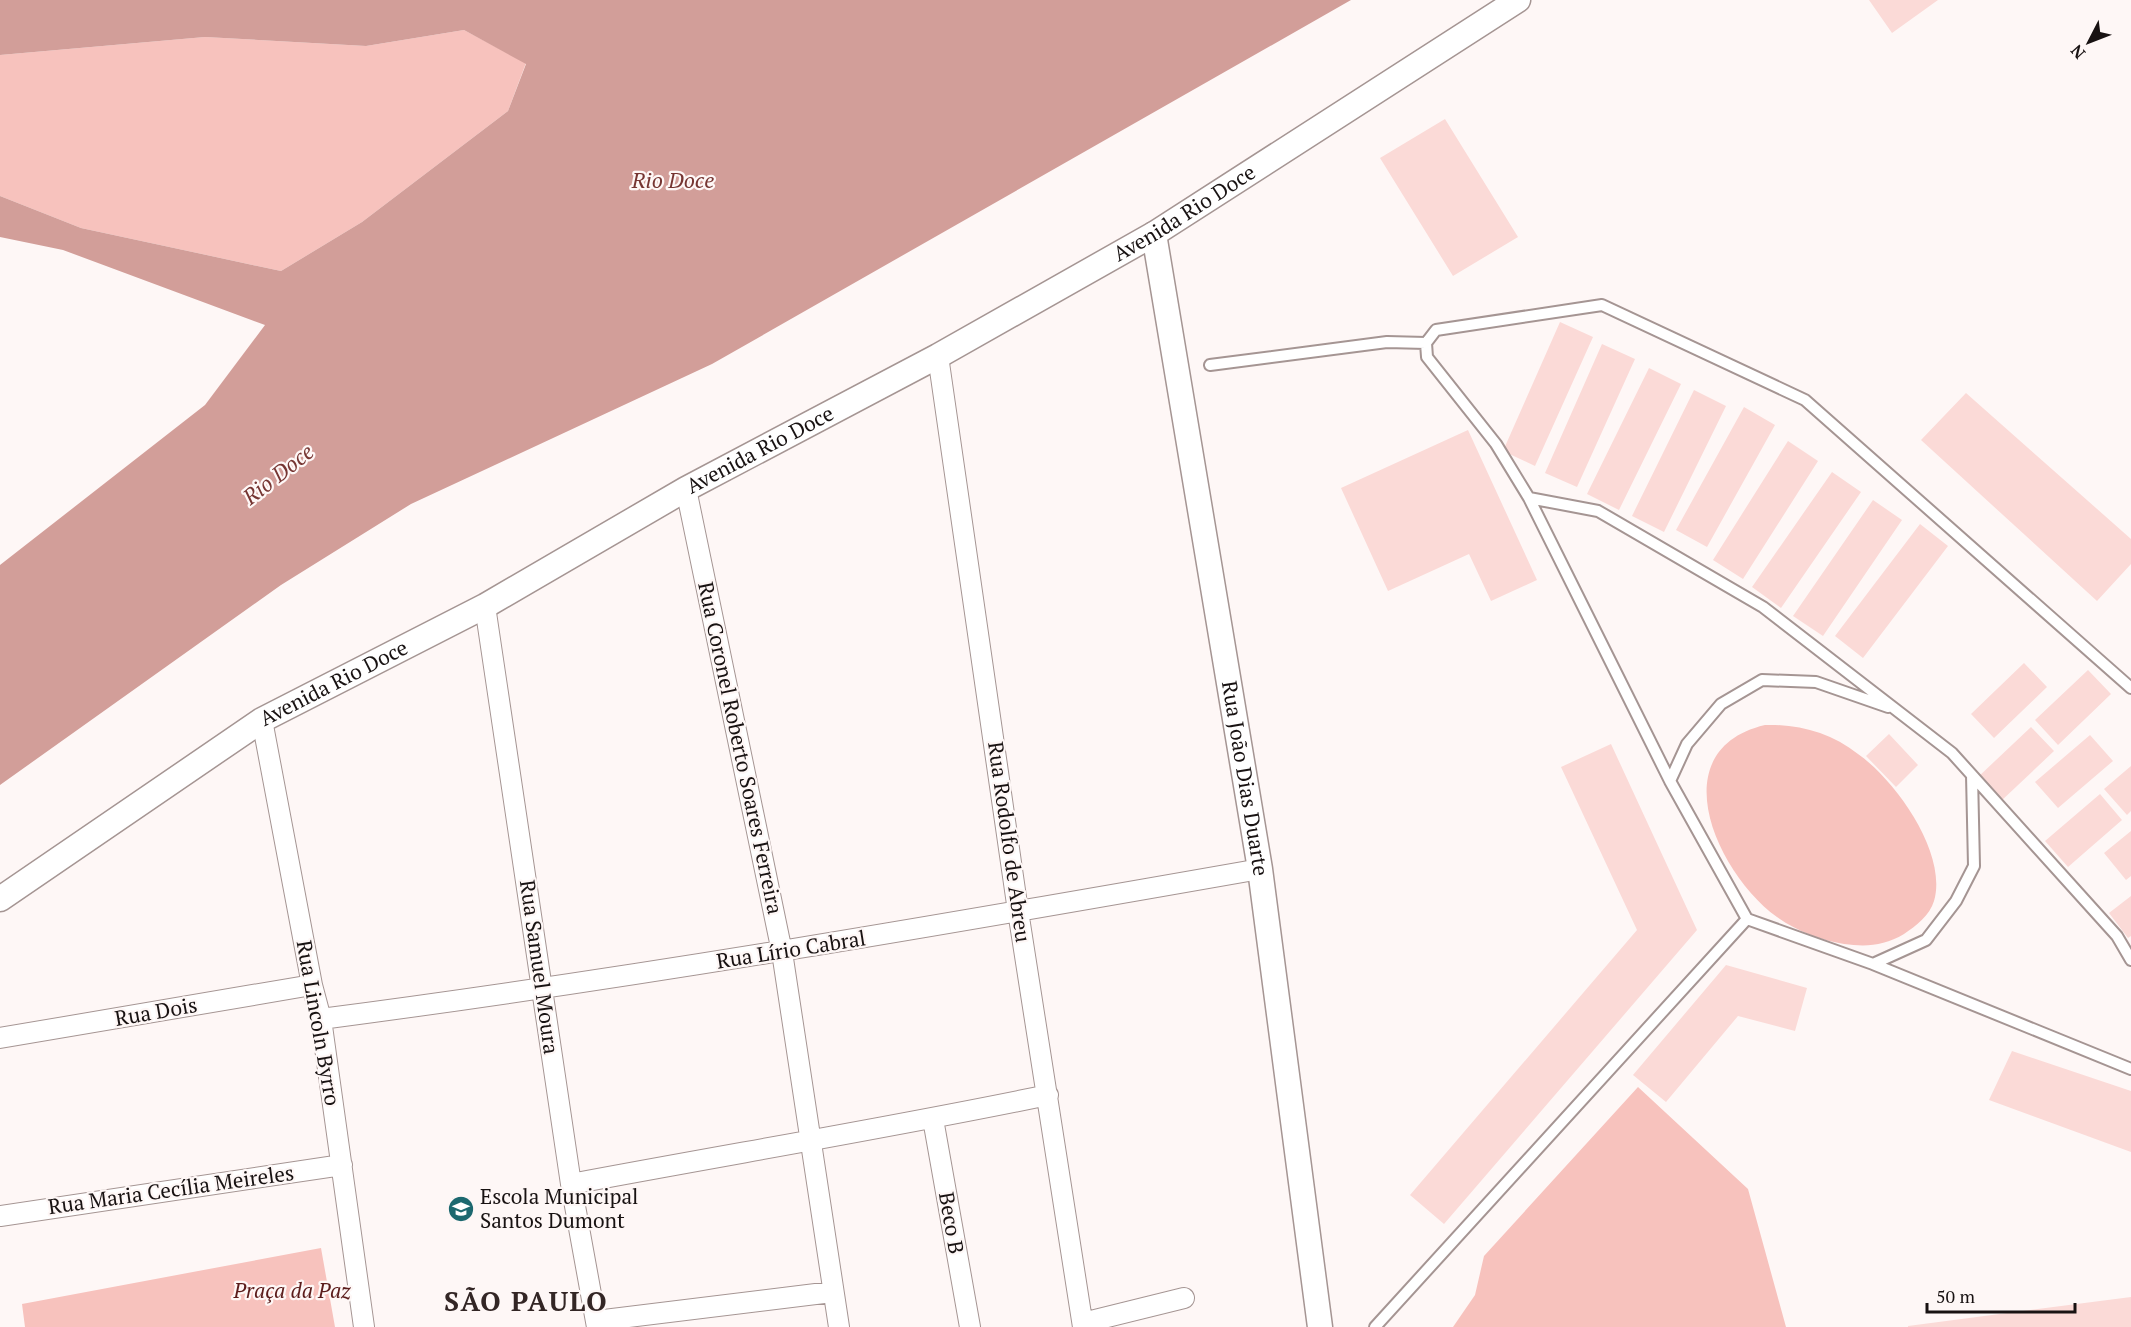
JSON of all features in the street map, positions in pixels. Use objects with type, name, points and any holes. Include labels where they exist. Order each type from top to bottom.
[{"type":"street","name":"Avenida Rio Doce","points":[[0,899],[262,720],[485,606],[686,489],[938,356],[1154,234],[1518,0]]},
{"type":"street","name":"Rua João Dias Duarte","points":[[1154,234],[1260,870],[1320,1327]]},
{"type":"street","name":"Rua Rodolfo de Abreu","points":[[938,356],[1018,911],[1083,1325]]},
{"type":"street","name":"Rua Coronel Roberto Soares Ferreira","points":[[686,489],[783,952],[839,1327]]},
{"type":"street","name":"Rua Samuel Moura","points":[[485,606],[571,1184],[597,1324]]},
{"type":"street","name":"Rua Lincoln Byrro","points":[[262,720],[312,985],[321,1019],[364,1327]]},
{"type":"street","name":"Rua Lírio Cabral","points":[[321,1019],[543,990],[783,952],[1260,870]]},
{"type":"street","name":"Rua Dois","points":[[0,1038],[312,985]]},
{"type":"street","points":[[571,1184],[810,1138],[933,1119],[1048,1095]]},
{"type":"street","name":"Beco B","points":[[933,1119],[970,1327]]},
{"type":"street","name":"Rua Maria Cecília Meireles","points":[[0,1216],[342,1165]]},
{"type":"street","points":[[597,1324],[832,1292]]},
{"type":"street","points":[[1083,1325],[1184,1298]]},
{"type":"lane","points":[[2131,688],[1805,400],[1602,305],[1436,330],[1426,344],[1427,357],[1496,444],[1529,498],[1670,781],[1747,919],[1873,964],[2131,1069]]},
{"type":"lane","points":[[1210,365],[1387,342],[1426,344]]},
{"type":"lane","points":[[1529,498],[1598,511],[1763,608],[1897,710],[1952,753],[2117,936],[2131,960]]},
{"type":"lane","points":[[1670,781],[1688,744],[1720,704],[1762,680],[1816,682],[1897,710]]},
{"type":"lane","points":[[1873,964],[1926,940],[1956,901],[1974,866],[1972,775]]},
{"type":"lane","points":[[1375,1327],[1747,919]]},
{"type":"green space","points":[[464,30],[526,63],[508,111],[362,222],[281,271],[81,228],[0,196],[0,55],[205,37],[366,46]]},
{"type":"green space","points":[[1765,725],[1802,728],[1837,740],[1872,766],[1902,799],[1926,840],[1933,861],[1936,882],[1934,901],[1918,924],[1904,934],[1882,943],[1860,945],[1826,940],[1801,931],[1777,917],[1755,897],[1735,872],[1719,844],[1709,814],[1707,785],[1714,760],[1733,739]]},
{"type":"green space","points":[[1638,1087],[1748,1189],[1786,1327],[1453,1327],[1475,1295],[1484,1256]]},
{"type":"green space","name":"Praça da Paz","points":[[321,1248],[335,1327],[25,1327],[22,1304]]},
{"type":"water","name":"Rio Doce","points":[[0,0],[1351,0],[712,364],[411,504],[281,585],[0,785],[0,565],[205,405],[265,325],[63,250],[0,237],[0,196],[81,228],[281,271],[362,222],[508,111],[526,64],[464,30],[366,46],[205,37],[0,55]]},
{"type":"building","points":[[1869,0],[1938,0],[1892,33]]},
{"type":"building","points":[[1445,119],[1518,237],[1453,276],[1380,158]]},
{"type":"building","points":[[1560,322],[1593,337],[1535,466],[1503,451]]},
{"type":"building","points":[[1602,344],[1635,359],[1577,487],[1545,473]]},
{"type":"building","points":[[1649,368],[1681,384],[1619,510],[1587,494]]},
{"type":"building","points":[[1694,390],[1726,406],[1664,532],[1632,516]]},
{"type":"building","points":[[1966,393],[2131,539],[2131,564],[2097,601],[1921,440]]},
{"type":"building","points":[[1744,407],[1775,425],[1707,547],[1676,530]]},
{"type":"building","points":[[1468,430],[1537,580],[1491,601],[1469,554],[1388,591],[1341,488]]},
{"type":"building","points":[[1788,441],[1818,461],[1743,579],[1713,560]]},
{"type":"building","points":[[1832,472],[1861,492],[1781,608],[1752,587]]},
{"type":"building","points":[[1873,500],[1902,520],[1823,636],[1793,616]]},
{"type":"building","points":[[1920,524],[1948,546],[1863,658],[1835,636]]},
{"type":"building","points":[[2024,663],[2047,687],[1994,738],[1971,714]]},
{"type":"building","points":[[2088,670],[2111,694],[2058,745],[2035,720]]},
{"type":"building","points":[[2031,727],[2054,751],[2000,802],[1977,778]]},
{"type":"building","points":[[1889,734],[1918,765],[1896,787],[1866,756]]},
{"type":"building","points":[[2090,735],[2113,761],[2058,808],[2035,782]]},
{"type":"building","points":[[1611,744],[1697,930],[1444,1224],[1410,1195],[1637,930],[1561,767]]},
{"type":"building","points":[[2131,766],[2131,811],[2127,815],[2104,789]]},
{"type":"building","points":[[2100,794],[2122,820],[2068,867],[2045,841]]},
{"type":"building","points":[[2131,831],[2131,876],[2126,880],[2104,853]]},
{"type":"building","points":[[2131,896],[2131,936],[2128,938],[2109,913]]},
{"type":"building","points":[[1726,965],[1807,988],[1795,1031],[1738,1016],[1666,1102],[1633,1075]]},
{"type":"building","points":[[2012,1051],[2131,1091],[2131,1152],[1989,1100]]},
{"type":"building","points":[[2131,1297],[2131,1327],[1908,1327],[1908,1326]]},
{"type":"place","name":"Escola Municipal Santos Dumont","points":[[461,1209]]},
{"type":"district","name":"SÃO PAULO","points":[[526,1302]]}]
